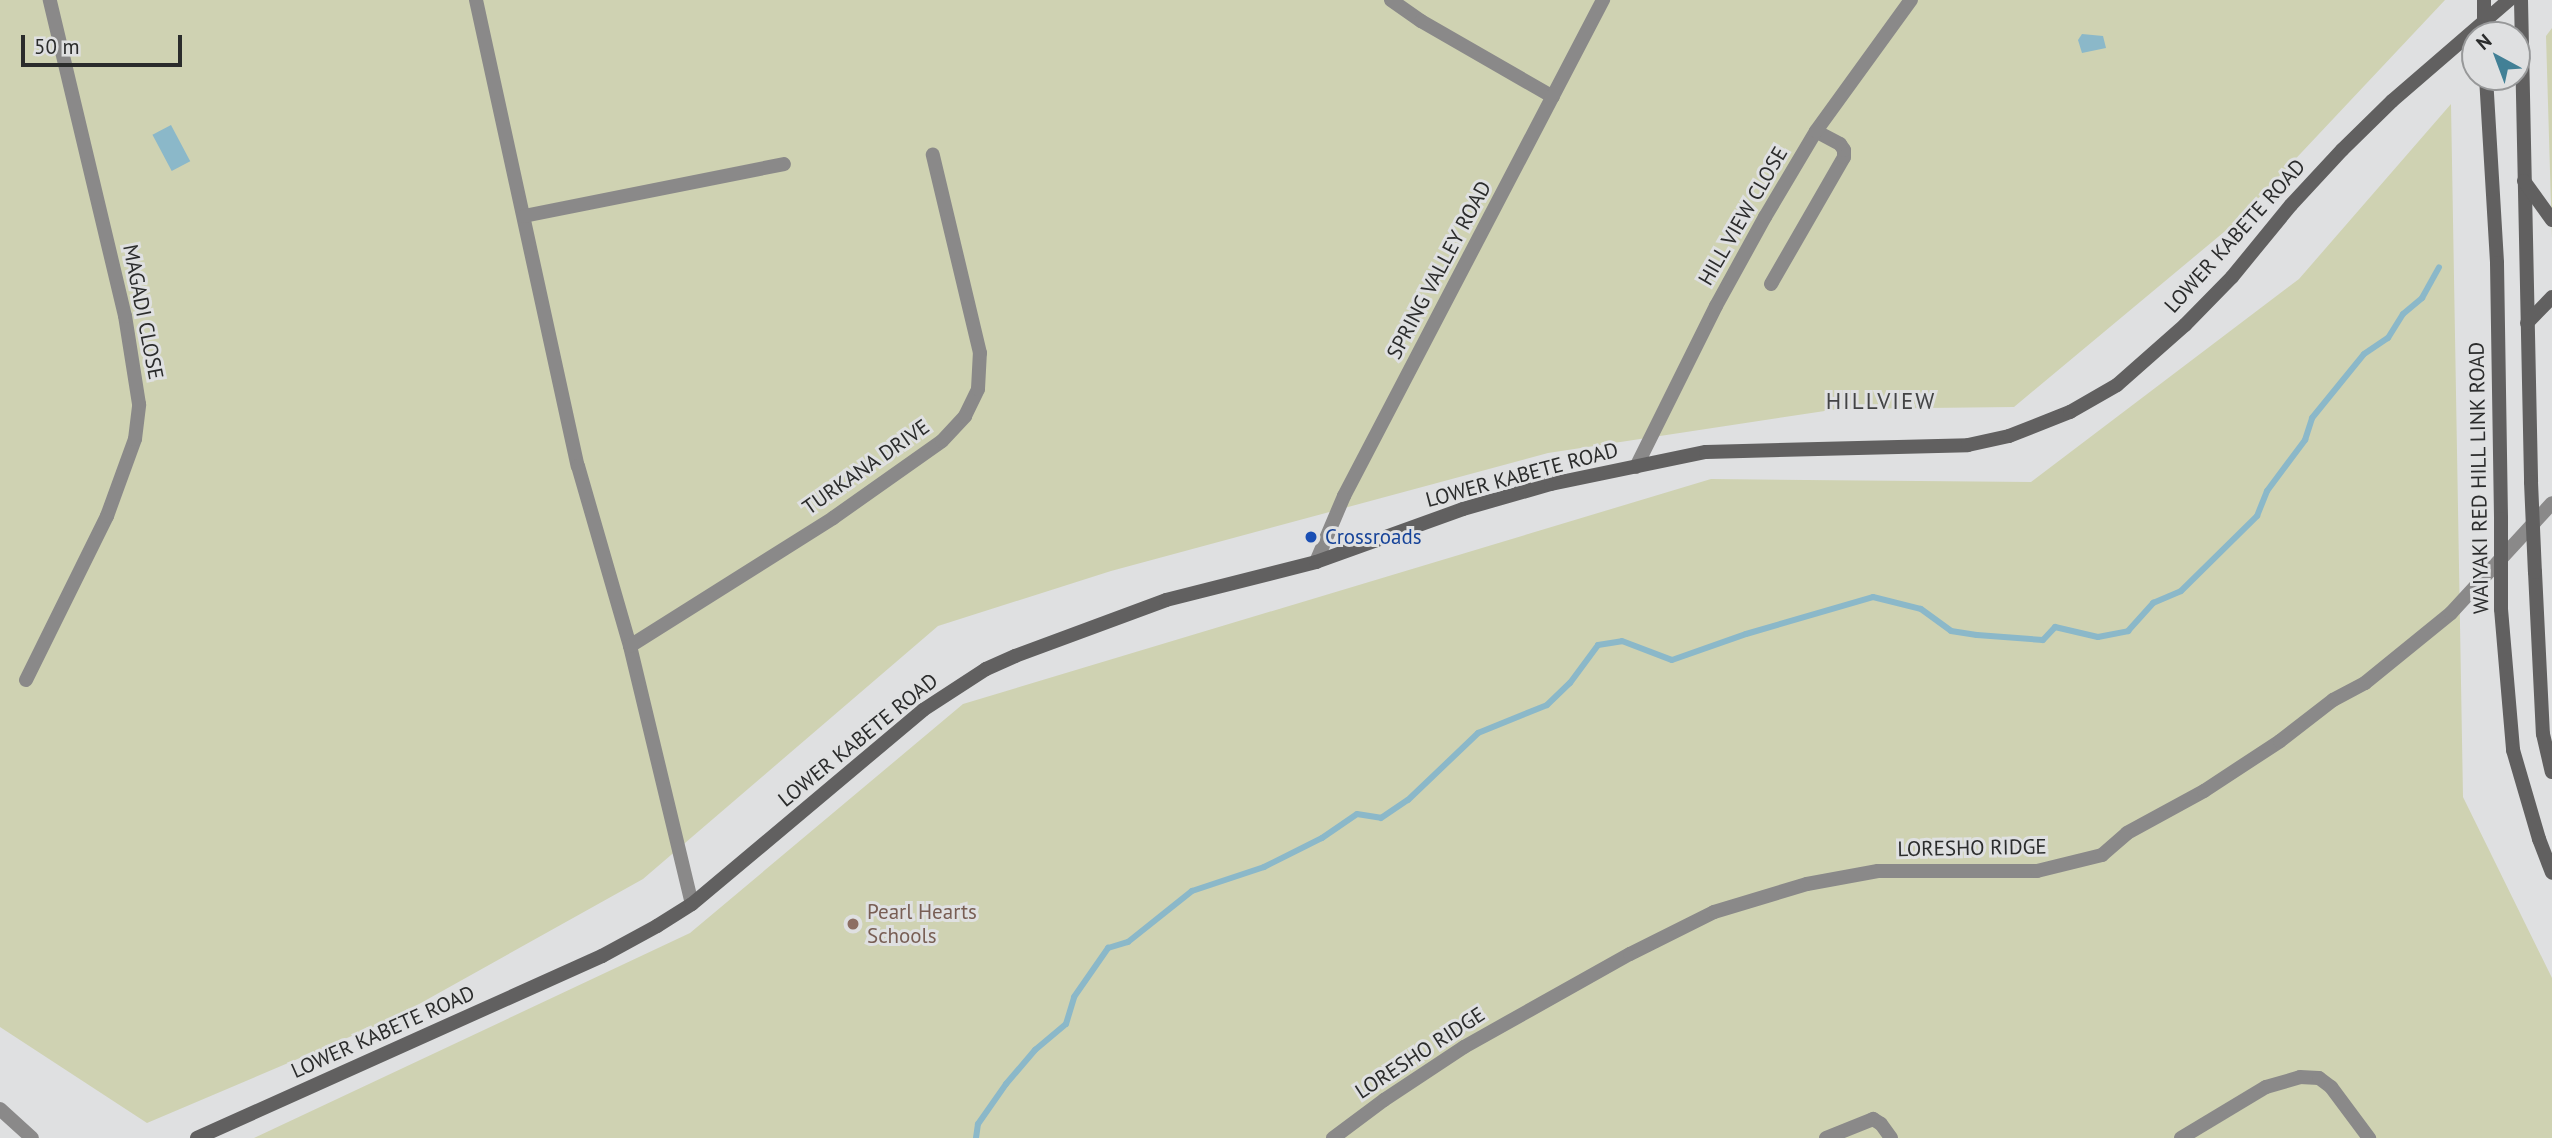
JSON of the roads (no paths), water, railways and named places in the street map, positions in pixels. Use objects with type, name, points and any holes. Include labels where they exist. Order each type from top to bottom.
[{"type":"main road","points":[[2484,0],[2484,21]]},
{"type":"main road","name":"LOWER KABETE ROAD","points":[[197,1138],[602,956],[692,904],[923,710],[986,669],[1166,600],[1316,562],[1464,509],[1551,485],[1706,452],[1968,444],[2009,436],[2070,412],[2117,385],[2176,334],[2232,277],[2291,205],[2342,150],[2392,101],[2509,0]]},
{"type":"main road","points":[[2521,0],[2531,482],[2543,734],[2552,772]]},
{"type":"main road","name":"WAIYAKI RED HILL LINK ROAD","points":[[2487,91],[2497,263],[2501,609],[2513,750],[2539,839],[2552,873]]},
{"type":"main road","points":[[2524,181],[2552,220]]},
{"type":"main road","points":[[2527,324],[2552,297]]},
{"type":"street","name":"MAGADI CLOSE","points":[[26,680],[107,516],[135,439],[139,404],[125,316],[50,0]]},
{"type":"street","points":[[476,0],[578,466],[629,646],[692,904]]},
{"type":"street","points":[[1391,0],[1421,21],[1553,97]]},
{"type":"street","name":"SPRING VALLEY ROAD","points":[[1316,562],[1343,496],[1603,0]]},
{"type":"street","name":"HILL VIEW CLOSE","points":[[1636,467],[1716,306],[1816,131],[1911,0]]},
{"type":"street","points":[[1771,284],[1844,157],[1840,144],[1816,131]]},
{"type":"street","name":"TURKANA DRIVE","points":[[629,646],[833,518],[942,441],[965,416],[978,389],[980,353],[933,155]]},
{"type":"street","points":[[524,216],[784,164]]},
{"type":"street","name":"LORESHO RIDGE","points":[[1333,1138],[1384,1100],[1464,1047],[1630,954],[1714,912],[1794,888],[1878,871],[2036,871],[2102,855],[2127,833],[2204,791],[2280,741],[2333,700],[2365,683],[2451,614],[2552,503]]},
{"type":"street","points":[[2181,1138],[2266,1087],[2300,1077],[2319,1078],[2331,1087],[2368,1138]]},
{"type":"street","points":[[0,1109],[32,1138]]},
{"type":"street","points":[[1826,1138],[1873,1119],[1881,1124],[1891,1138]]},
{"type":"water","points":[[2082,34],[2103,36],[2106,48],[2082,53],[2078,40]]},
{"type":"water","points":[[171,125],[190,161],[172,171],[152,135]]},
{"type":"waterway","points":[[976,1138],[978,1124],[1006,1084],[1035,1050],[1066,1024],[1074,997],[1108,948],[1128,942],[1192,891],[1264,867],[1322,838],[1357,814],[1381,818],[1408,800],[1478,733],[1547,705],[1570,683],[1598,645],[1622,641],[1672,660],[1746,634],[1873,597],[1921,609],[1951,631],[1977,635],[2043,640],[2055,627],[2098,637],[2128,631],[2153,603],[2181,591],[2257,516],[2267,491],[2305,440],[2312,418],[2364,354],[2388,338],[2403,314],[2422,298],[2439,267]]},
{"type":"place","name":"Crossroads","points":[[1311,537]]},
{"type":"place","name":"Pearl Hearts Schools","points":[[853,924]]},
{"type":"district","name":"HILLVIEW","points":[[1881,401]]}]
